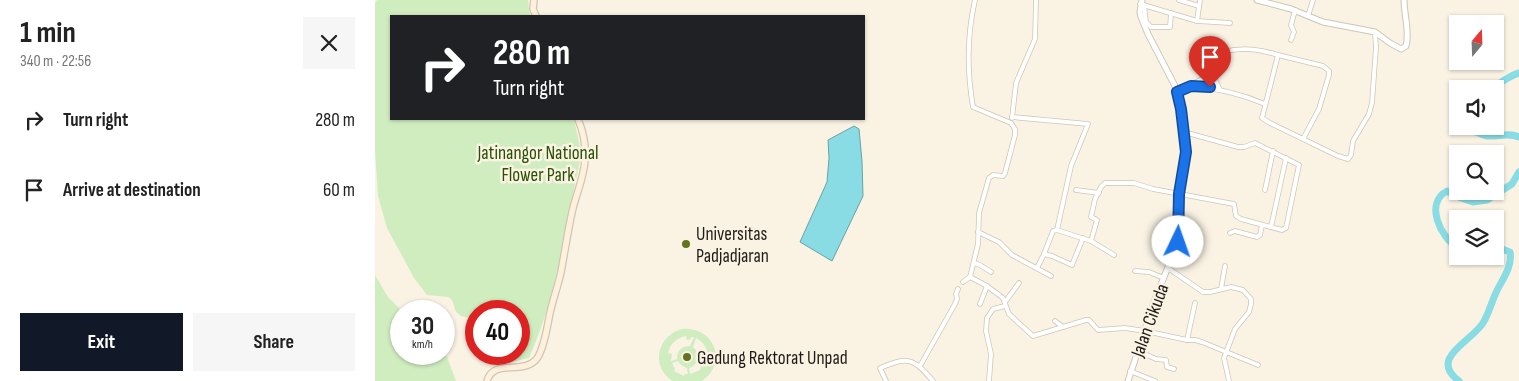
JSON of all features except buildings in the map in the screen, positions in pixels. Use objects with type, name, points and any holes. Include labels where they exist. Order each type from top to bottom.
[{"type":"main road","points":[[534,0],[533,9],[536,15]]},
{"type":"main road","points":[[487,381],[491,372],[495,369],[520,368],[532,363],[538,357],[560,275],[573,207],[584,172],[584,146],[578,120]]},
{"type":"street","points":[[963,282],[970,277],[979,244],[979,213],[989,178],[993,175],[1003,176],[1007,168],[1015,135],[1015,129],[1011,123],[973,107],[969,73],[969,34],[975,0]]},
{"type":"street","points":[[1011,123],[1016,83],[1035,38],[1036,0]]},
{"type":"street","points":[[1179,0],[1199,6]]},
{"type":"street","points":[[1197,21],[1200,0]]},
{"type":"street","points":[[1257,0],[1295,10],[1325,23],[1375,32],[1395,46],[1404,48],[1407,38],[1405,0]]},
{"type":"street","points":[[1309,16],[1313,0]]},
{"type":"street","points":[[1142,3],[1147,22],[1151,26],[1169,27],[1171,13]]},
{"type":"street","points":[[1142,3],[1197,21],[1230,23]]},
{"type":"street","name":"Jalan Cikuda","points":[[1128,381],[1178,239],[1179,194],[1186,152],[1177,92],[1140,14],[1142,3]]},
{"type":"street","points":[[1291,40],[1295,32],[1291,25],[1295,10]]},
{"type":"street","points":[[1278,55],[1265,104],[1263,120],[1345,159],[1350,158],[1353,141],[1366,123],[1373,103],[1375,32]]},
{"type":"street","points":[[1220,90],[1206,61],[1229,50],[1250,48],[1323,66],[1329,71],[1329,75],[1319,109],[1303,139]]},
{"type":"street","points":[[1177,92],[1212,74]]},
{"type":"street","points":[[1191,86],[1246,96],[1265,104]]},
{"type":"street","points":[[1013,118],[1088,124],[1071,166],[1057,230],[1053,231],[1037,268]]},
{"type":"street","points":[[1105,183],[1131,183],[1234,204],[1238,218],[1282,230],[1287,227],[1299,168],[1297,164],[1255,143],[1238,147],[1184,132]]},
{"type":"street","points":[[1265,190],[1273,152]]},
{"type":"street","points":[[1271,227],[1286,158]]},
{"type":"street","points":[[1091,241],[1097,220],[1091,216],[1091,212],[1093,203],[1105,183],[1105,176]]},
{"type":"street","points":[[1076,190],[1099,193]]},
{"type":"street","points":[[1230,233],[1235,231],[1257,237],[1260,235],[1262,225]]},
{"type":"street","points":[[1057,230],[1091,241],[1114,255]]},
{"type":"street","points":[[978,232],[999,242],[1012,255],[1051,276]]},
{"type":"street","points":[[1044,254],[1072,265],[1083,238]]},
{"type":"street","points":[[974,263],[991,272]]},
{"type":"street","points":[[1221,289],[1225,266]]},
{"type":"street","points":[[1168,268],[1203,292],[1231,286],[1243,290],[1251,299],[1246,317],[1235,329],[1226,352],[1224,361],[1229,381]]},
{"type":"street","points":[[1135,272],[1149,272],[1164,278]]},
{"type":"street","points":[[970,277],[987,286],[1005,304],[1013,318],[1033,336],[1089,320],[1098,330],[1125,328],[1195,340],[1258,365]]},
{"type":"street","points":[[989,381],[991,354],[986,331],[987,318],[993,309],[1005,304],[1019,283]]},
{"type":"street","points":[[980,304],[987,286]]},
{"type":"street","points":[[920,366],[955,304],[955,294],[958,290]]},
{"type":"street","points":[[1187,340],[1195,303]]},
{"type":"street","points":[[1055,321],[1063,327]]},
{"type":"street","points":[[1138,351],[1155,359],[1166,360],[1167,367],[1174,369]]},
{"type":"street","points":[[886,381],[880,368],[895,362],[908,360],[920,366],[933,381]]},
{"type":"street","points":[[1131,371],[1155,381]]},
{"type":"green space","name":"Jatinangor National Flower Park","points":[[377,0],[528,0],[530,15],[390,15],[390,120],[574,120],[581,151],[579,166],[553,288],[530,355],[530,300],[465,300],[465,317],[456,312],[455,300],[448,297],[427,295],[414,278],[387,228],[378,196],[375,151],[375,3]]},
{"type":"green space","points":[[375,275],[391,300],[390,365],[450,365],[456,381],[375,381]]},
{"type":"green space","name":"Gedung Rektorat Unpad","points":[[682,329],[693,330],[702,333],[710,339],[716,356],[715,365],[702,381],[673,381],[664,373],[659,359],[659,352],[669,335]],"holes":[[[686,336],[687,340],[694,337],[690,346],[681,349],[677,359],[671,361],[672,354],[668,353],[670,347],[676,340]],[[696,338],[700,340],[707,350],[708,357],[706,365],[701,365],[700,370],[690,374],[689,368],[698,359],[696,350],[693,347]],[[678,361],[687,368],[688,374],[684,376],[674,371],[672,363]]]},
{"type":"water","points":[[854,126],[859,129],[863,196],[832,261],[800,242],[827,182],[828,140]]},
{"type":"waterway","points":[[1504,81],[1519,73]]},
{"type":"waterway","points":[[1484,135],[1519,137]]},
{"type":"waterway","points":[[1449,241],[1437,220],[1436,212],[1440,196],[1447,191],[1473,202],[1487,200],[1512,184],[1519,172]]},
{"type":"waterway","points":[[1459,381],[1451,373],[1448,365],[1450,358],[1483,323],[1488,313],[1510,264],[1510,252],[1504,250]]},
{"type":"place","name":"Universitas Padjadjaran","points":[[686,244]]},
{"type":"place","name":"Gedung Rektorat Unpad","points":[[687,357]]},
{"type":"route","points":[[1178,242],[1179,194],[1186,152],[1177,92],[1191,86],[1210,87]]}]
